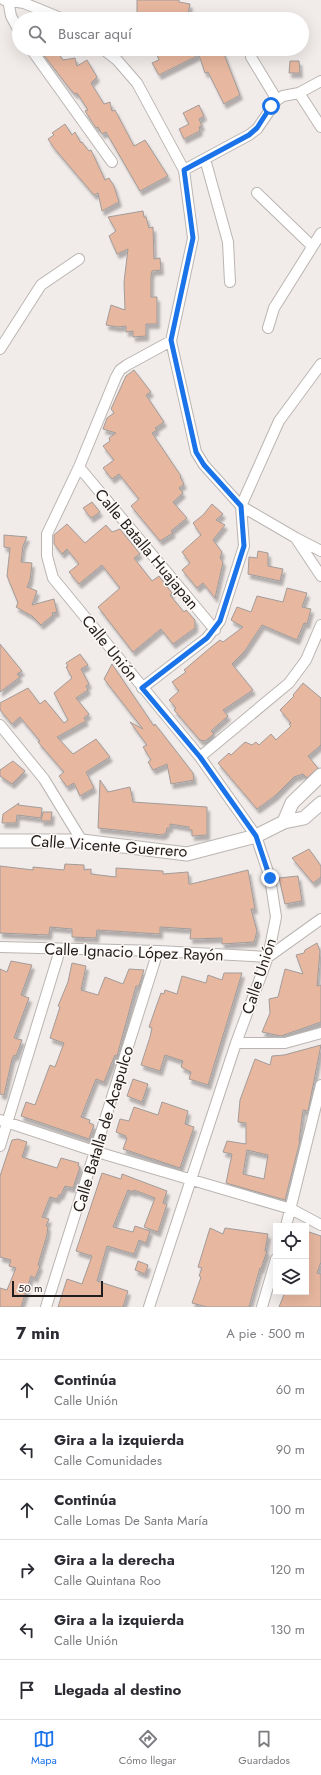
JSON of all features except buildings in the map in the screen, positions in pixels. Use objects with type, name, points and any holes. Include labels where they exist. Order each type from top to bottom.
[{"type":"street","points":[[12,18],[7,0],[24,3],[46,12]]},
{"type":"street","points":[[36,56],[112,162]]},
{"type":"street","points":[[113,56],[118,60],[137,83],[184,170],[193,238],[171,340],[196,452],[208,470],[241,506],[321,551]]},
{"type":"street","points":[[251,57],[277,100]]},
{"type":"street","points":[[184,170],[240,141],[257,128],[277,100],[283,96],[299,93],[321,81]]},
{"type":"street","points":[[299,93],[321,127]]},
{"type":"street","points":[[205,159],[228,242],[230,282]]},
{"type":"street","points":[[257,193],[312,246]]},
{"type":"street","points":[[268,328],[274,308],[321,233]]},
{"type":"street","points":[[0,349],[41,285],[79,259]]},
{"type":"street","name":"Calle Unión","points":[[149,1307],[236,1043],[268,958],[276,917],[270,878],[256,836],[200,757],[53,578],[47,556],[47,534],[79,468],[120,370],[171,340]]},
{"type":"street","points":[[142,688],[207,638],[215,630],[220,621],[244,546],[241,506],[279,421],[321,364]]},
{"type":"street","name":"Calle Batalla Huajapan","points":[[79,468],[215,630]]},
{"type":"street","points":[[296,538],[321,576]]},
{"type":"street","points":[[200,757],[289,683],[306,660],[321,625]]},
{"type":"street","points":[[0,725],[44,779],[82,842]]},
{"type":"street","points":[[284,822],[292,803],[321,775]]},
{"type":"street","name":"Calle Vicente Guerrero","points":[[0,841],[82,842],[187,854],[256,836],[284,822],[304,818],[321,803]]},
{"type":"street","points":[[268,958],[321,919]]},
{"type":"street","name":"Calle Ignacio López Rayón","points":[[0,946],[60,950],[158,951],[268,958]]},
{"type":"street","points":[[0,1146],[4,1122],[60,950]]},
{"type":"street","name":"Calle Batalla de Acapulco","points":[[46,1307],[158,951]]},
{"type":"street","points":[[236,1043],[285,1044],[321,1033]]},
{"type":"street","points":[[287,1223],[321,1085]]},
{"type":"street","points":[[4,1122],[96,1152],[291,1209],[321,1224]]},
{"type":"street","points":[[262,1307],[273,1269]]},
{"type":"route","points":[[270,878],[256,836],[200,757],[142,688],[207,638],[215,630],[220,621],[244,546],[241,506],[204,465],[196,452],[171,340],[193,238],[184,170],[249,135],[257,128],[271,106]]}]
